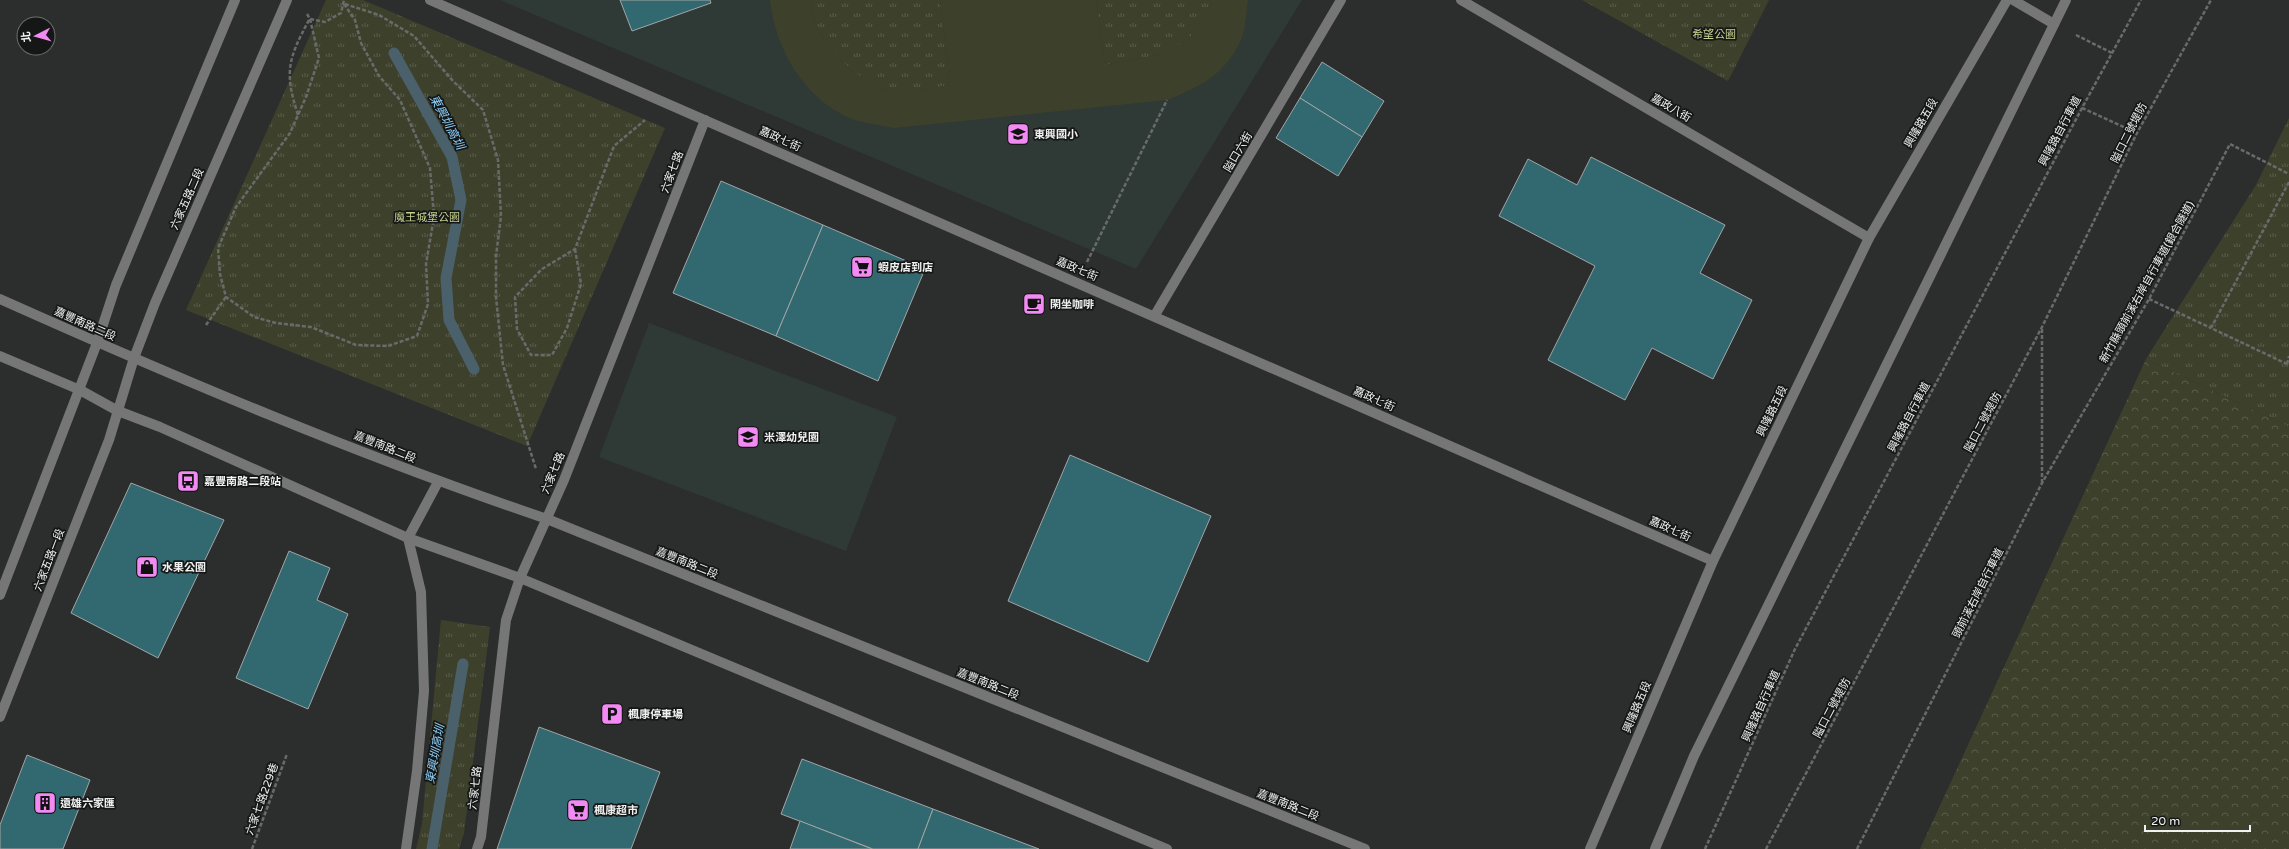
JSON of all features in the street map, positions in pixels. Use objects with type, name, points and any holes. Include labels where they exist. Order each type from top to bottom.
[{"type":"street","points":[[0,595],[80,390],[116,285],[235,0]]},
{"type":"street","name":"六家五路二段","points":[[118,411],[134,358],[155,303],[287,0]]},
{"type":"street","name":"嘉政七街","points":[[430,0],[1155,315],[1713,561]]},
{"type":"street","name":"隘口六街","points":[[1155,315],[1341,0]]},
{"type":"street","name":"嘉政八街","points":[[1460,0],[1869,238]]},
{"type":"street","name":"興隆路五段","points":[[1590,849],[1713,561],[1869,238],[2007,0]]},
{"type":"street","points":[[2013,0],[2054,24]]},
{"type":"street","points":[[1655,849],[1694,756],[2066,0]]},
{"type":"street","name":"六家七路","points":[[477,849],[481,837],[506,620],[520,578],[564,480],[705,120]]},
{"type":"street","name":"嘉豐南路二段","points":[[0,300],[97,343],[438,482],[547,519],[1365,849]]},
{"type":"street","points":[[0,356],[80,390],[118,411],[160,427],[408,538],[520,578],[1167,849]]},
{"type":"street","name":"六家五路一段","points":[[0,717],[109,440],[118,411]]},
{"type":"street","points":[[406,849],[417,771],[424,691],[421,592],[408,538],[438,482]]},
{"type":"path","points":[[310,19],[325,22],[341,13],[344,0]]},
{"type":"path","name":"興隆路自行車道","points":[[1705,849],[1795,649],[2082,108],[2141,0]]},
{"type":"path","name":"隘口二號堤防","points":[[1766,849],[2042,327],[2137,133],[2210,0]]},
{"type":"path","points":[[304,8],[310,19],[320,58],[290,133],[258,180],[236,207],[218,248],[220,274],[226,297],[254,317],[276,323],[311,327],[356,345],[388,346],[417,336],[428,304],[426,264],[434,217],[430,168],[400,100],[379,76],[361,43],[355,20],[344,4]]},
{"type":"path","points":[[344,4],[380,15],[414,36],[453,81],[483,110],[498,160],[501,216],[496,256],[496,297],[503,365],[536,469]]},
{"type":"path","points":[[298,115],[292,96],[289,64],[298,40],[310,19]]},
{"type":"path","points":[[2054,24],[2112,53]]},
{"type":"path","points":[[1077,282],[1167,100]]},
{"type":"path","points":[[575,249],[542,269],[515,297],[517,329],[531,355],[552,355],[567,328],[581,284],[575,249],[614,146],[665,103]]},
{"type":"path","points":[[2082,108],[2137,133]]},
{"type":"path","name":"新竹縣頭前溪右岸自行車道(銀合隧道)","points":[[2042,483],[2149,299],[2230,144],[2289,174]]},
{"type":"path","points":[[2211,328],[2289,182]]},
{"type":"path","points":[[206,325],[226,297]]},
{"type":"path","points":[[2149,299],[2288,365],[2289,356]]},
{"type":"path","name":"頭前溪右岸自行車道","points":[[1857,849],[2042,483],[2042,327]]},
{"type":"path","name":"六家七路229巷","points":[[252,849],[287,754]]},
{"type":"shaded area","name":"東興國小","points":[[500,0],[1302,0],[1136,269]]},
{"type":"shaded area","name":"米澤幼兒園","points":[[649,323],[897,417],[846,551],[599,457]]},
{"type":"green space","name":"魔王城堡公園","points":[[326,0],[363,0],[665,128],[527,446],[186,310]]},
{"type":"green space","points":[[770,0],[813,0],[813,14],[817,28],[826,43],[838,57],[867,81],[882,88],[895,92],[901,92],[950,85],[940,0],[1096,0],[1105,65],[1163,54],[1189,39],[1211,7],[1212,0],[1248,0],[1243,35],[1227,63],[1201,84],[1167,100],[894,128],[865,123],[849,118],[833,109],[805,84],[785,53],[778,36]]},
{"type":"green space","points":[[813,0],[940,0],[950,85],[915,91],[895,92],[867,81],[852,70],[826,43],[817,28],[813,14]]},
{"type":"green space","points":[[1096,0],[1212,0],[1211,7],[1189,39],[1163,54],[1105,65]]},
{"type":"green space","name":"希望公園","points":[[1582,0],[1769,0],[1728,81]]},
{"type":"green space","points":[[2289,118],[2289,427],[2146,359],[2256,185]]},
{"type":"green space","points":[[2146,359],[2289,427],[2289,849],[1920,849]]},
{"type":"green space","points":[[441,620],[490,627],[464,833],[459,849],[416,849],[422,824]]},
{"type":"building","points":[[620,0],[710,0],[711,3],[632,31]]},
{"type":"building","points":[[1322,62],[1384,101],[1362,137],[1300,98]]},
{"type":"building","points":[[1300,98],[1362,137],[1338,176],[1276,138]]},
{"type":"building","points":[[1591,157],[1725,225],[1700,273],[1752,300],[1713,379],[1652,348],[1625,400],[1548,360],[1595,266],[1499,216],[1528,159],[1577,185]]},
{"type":"building","points":[[721,181],[823,225],[776,336],[673,293]]},
{"type":"building","points":[[823,225],[925,269],[878,381],[776,336]]},
{"type":"building","points":[[1070,455],[1211,516],[1148,662],[1008,601]]},
{"type":"building","name":"水果公園","points":[[131,483],[224,520],[158,658],[71,613]]},
{"type":"building","points":[[289,551],[330,568],[317,600],[348,614],[308,709],[236,678]]},
{"type":"building","name":"楓康超市","points":[[539,727],[660,772],[631,849],[497,849]]},
{"type":"building","name":"遠雄六家匯","points":[[27,755],[90,780],[63,849],[0,849],[0,825]]},
{"type":"building","points":[[802,759],[933,809],[918,849],[873,849],[781,814]]},
{"type":"building","points":[[933,809],[1039,849],[918,849]]},
{"type":"building","points":[[800,821],[872,849],[790,849]]},
{"type":"waterway","name":"東興圳高圳","points":[[394,53],[452,157],[461,200],[446,278],[449,320],[474,369]]},
{"type":"waterway","name":"東興圳高圳","points":[[432,849],[463,664]]},
{"type":"place","name":"東興國小","points":[[1018,134]]},
{"type":"place","name":"蝦皮店到店","points":[[862,267]]},
{"type":"place","name":"閑坐咖啡","points":[[1034,304]]},
{"type":"place","name":"米澤幼兒園","points":[[748,437]]},
{"type":"place","name":"嘉豐南路二段站","points":[[188,481]]},
{"type":"place","name":"水果公園","points":[[147,567]]},
{"type":"place","name":"楓康停車場","points":[[612,714]]},
{"type":"place","name":"遠雄六家匯","points":[[45,803]]},
{"type":"place","name":"楓康超市","points":[[578,810]]}]
